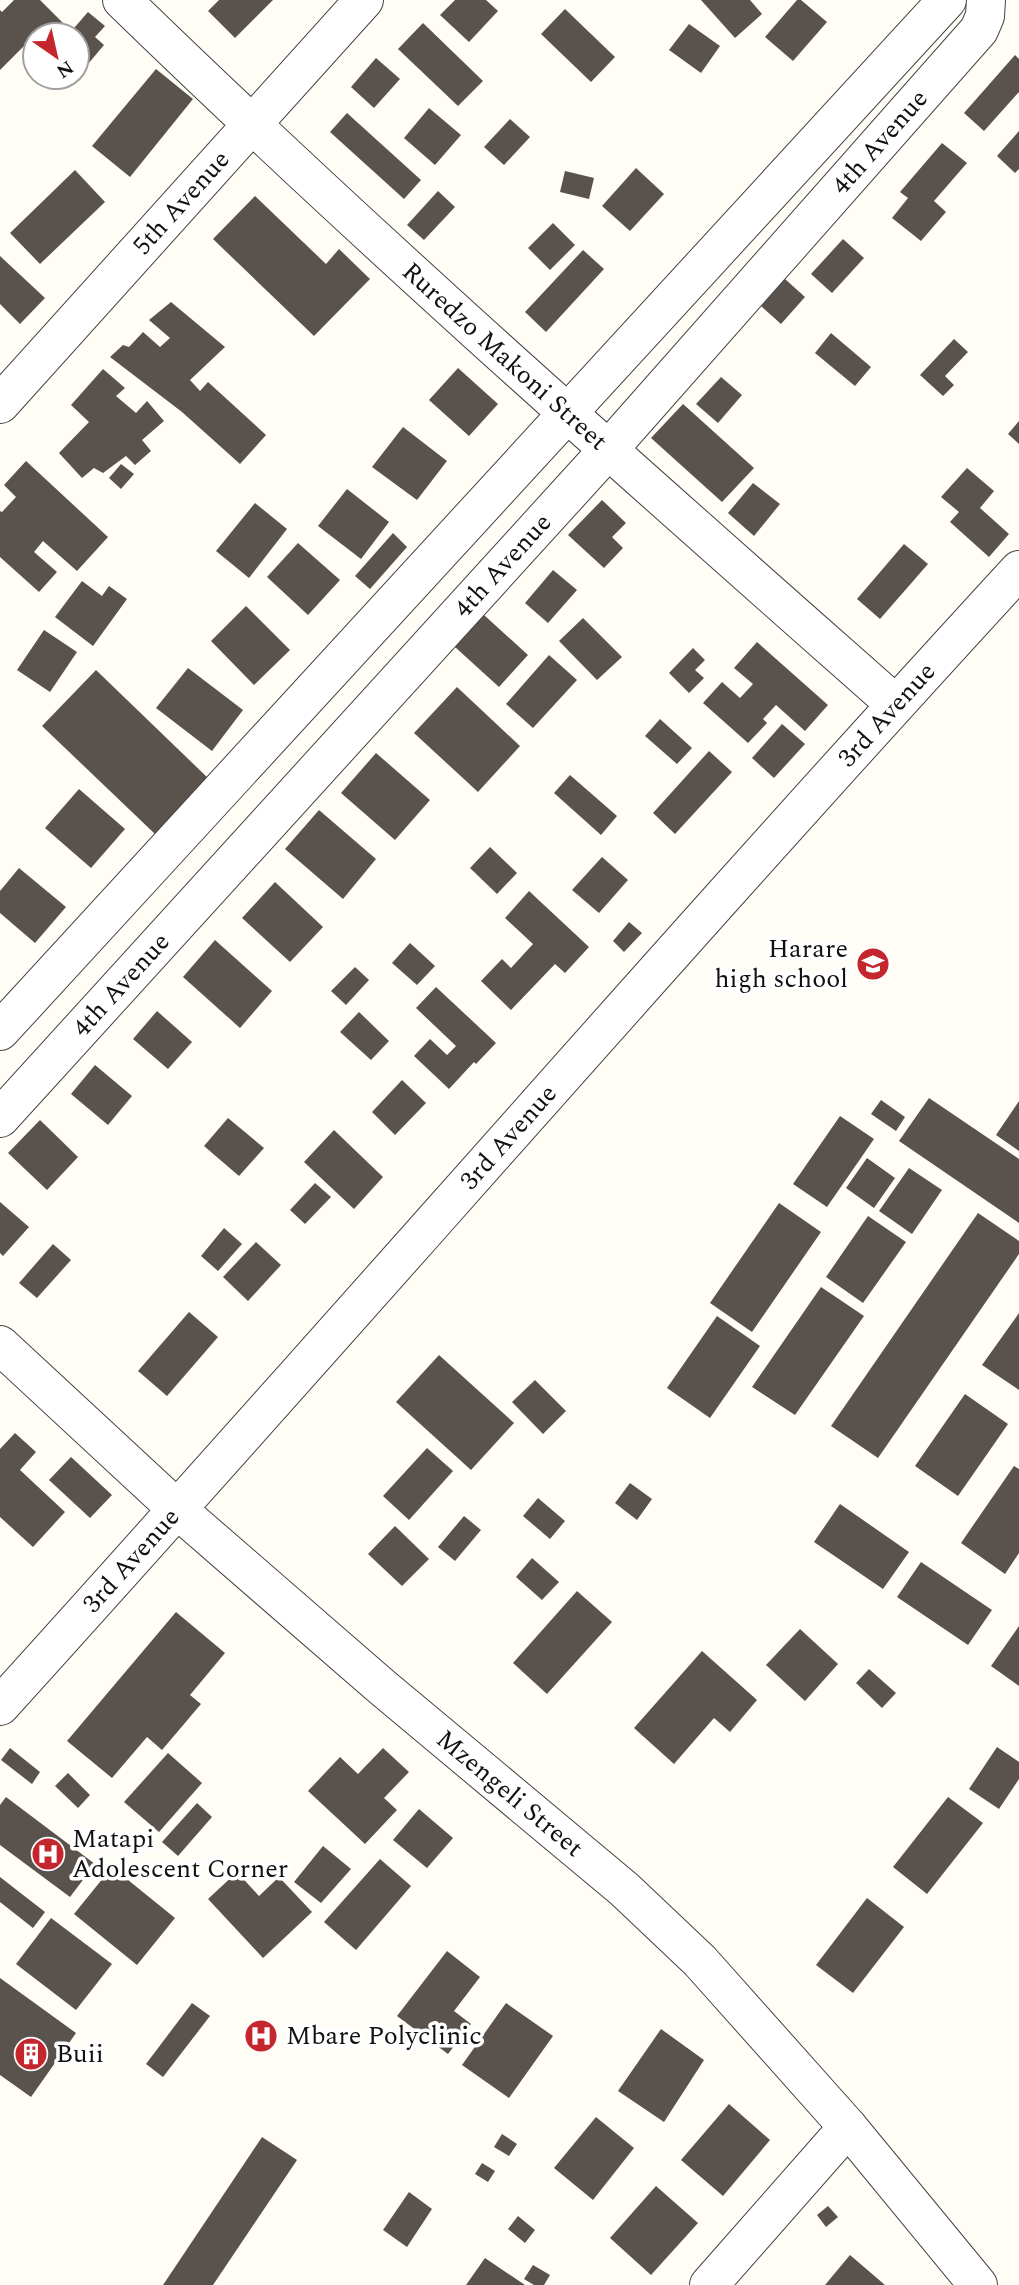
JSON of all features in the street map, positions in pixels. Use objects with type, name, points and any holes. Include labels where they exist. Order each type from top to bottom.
[{"type":"street","name":"Ruredzo Makoni Street","points":[[122,0],[250,125],[608,450],[895,705]]},
{"type":"street","name":"5th Avenue","points":[[0,404],[363,0]]},
{"type":"street","name":"4th Avenue","points":[[0,1031],[947,0]]},
{"type":"street","name":"4th Avenue","points":[[0,1118],[608,450],[979,30],[985,16],[986,0]]},
{"type":"street","name":"3rd Avenue","points":[[0,1706],[895,705],[1019,570]]},
{"type":"street","name":"Mzengeli Street","points":[[0,1345],[178,1510],[382,1687],[624,1889],[700,1961],[848,2127],[978,2285]]},
{"type":"street","points":[[709,2285],[848,2127]]},
{"type":"building","points":[[14,0],[40,0],[61,21],[21,21],[21,49],[0,70],[0,10],[2,12]]},
{"type":"building","points":[[219,0],[273,0],[235,38],[208,11]]},
{"type":"building","points":[[455,0],[486,0],[498,11],[469,42],[440,15]]},
{"type":"building","points":[[701,0],[750,0],[762,14],[735,38]]},
{"type":"building","points":[[797,0],[801,0],[827,22],[793,61],[765,37]]},
{"type":"building","points":[[565,9],[615,57],[591,82],[541,34]]},
{"type":"building","points":[[88,12],[105,26],[95,37],[104,45],[91,60],[91,21],[80,21]]},
{"type":"building","points":[[423,23],[483,81],[458,106],[398,49]]},
{"type":"building","points":[[689,24],[720,46],[701,73],[669,50]]},
{"type":"building","points":[[1015,55],[1019,59],[1019,92],[984,131],[964,113]]},
{"type":"building","points":[[376,58],[400,79],[374,108],[351,87]]},
{"type":"building","points":[[156,69],[193,99],[130,177],[92,146]]},
{"type":"building","points":[[429,108],[461,135],[435,165],[404,138]]},
{"type":"building","points":[[347,113],[421,180],[404,199],[330,132]]},
{"type":"building","points":[[510,119],[530,137],[504,165],[484,147]]},
{"type":"building","points":[[1019,131],[1019,169],[1015,173],[997,156]]},
{"type":"building","points":[[942,143],[967,163],[934,201],[946,212],[921,241],[892,218],[908,198],[900,192]]},
{"type":"building","points":[[636,168],[664,194],[630,231],[602,206]]},
{"type":"building","points":[[75,170],[105,202],[40,264],[10,233]]},
{"type":"building","points":[[565,171],[594,178],[589,199],[560,192]]},
{"type":"building","points":[[438,191],[455,207],[424,240],[407,225]]},
{"type":"building","points":[[255,196],[326,264],[339,249],[370,279],[314,336],[213,239]]},
{"type":"building","points":[[553,223],[575,245],[550,270],[528,248]]},
{"type":"building","points":[[843,239],[864,258],[832,293],[811,274]]},
{"type":"building","points":[[583,250],[604,269],[546,332],[525,312]]},
{"type":"building","points":[[0,256],[45,298],[20,324],[0,304]]},
{"type":"building","points":[[785,279],[805,297],[781,324],[761,306]]},
{"type":"building","points":[[171,302],[225,347],[190,380],[200,391],[208,382],[266,435],[240,464],[182,412],[110,357],[123,345],[129,347],[143,332],[160,347],[170,338],[149,320]]},
{"type":"building","points":[[831,333],[871,367],[855,386],[815,353]]},
{"type":"building","points":[[954,339],[968,352],[945,376],[954,385],[943,396],[920,375]]},
{"type":"building","points":[[458,368],[498,404],[469,436],[429,400]]},
{"type":"building","points":[[103,369],[125,388],[116,396],[136,413],[147,401],[164,421],[142,440],[151,451],[135,465],[126,456],[103,473],[94,468],[82,478],[59,453],[89,422],[71,405]]},
{"type":"building","points":[[721,377],[742,395],[718,423],[696,404]]},
{"type":"building","points":[[683,404],[754,468],[722,502],[651,438]]},
{"type":"building","points":[[1019,421],[1019,444],[1008,434]]},
{"type":"building","points":[[403,427],[447,461],[417,500],[372,467]]},
{"type":"building","points":[[26,461],[108,537],[77,571],[43,541],[34,552],[57,572],[39,592],[0,557],[0,511],[16,497],[4,485]]},
{"type":"building","points":[[121,464],[134,474],[121,489],[109,478]]},
{"type":"building","points":[[967,468],[994,491],[980,508],[1009,534],[989,557],[950,522],[959,512],[941,497]]},
{"type":"building","points":[[753,483],[780,504],[754,536],[728,513]]},
{"type":"building","points":[[347,489],[389,522],[361,559],[318,526]]},
{"type":"building","points":[[602,500],[626,523],[612,537],[623,548],[604,568],[568,535]]},
{"type":"building","points":[[255,503],[287,529],[249,578],[216,551]]},
{"type":"building","points":[[393,533],[407,547],[370,589],[355,576]]},
{"type":"building","points":[[298,543],[340,580],[308,615],[267,577]]},
{"type":"building","points":[[904,544],[928,564],[880,619],[857,599]]},
{"type":"building","points":[[553,570],[577,590],[548,623],[525,603]]},
{"type":"building","points":[[82,581],[102,596],[109,586],[127,599],[93,646],[55,617]]},
{"type":"building","points":[[246,606],[290,650],[254,685],[211,641]]},
{"type":"building","points":[[484,615],[528,655],[499,687],[455,647]]},
{"type":"building","points":[[583,618],[622,657],[597,680],[559,641]]},
{"type":"building","points":[[44,630],[77,652],[50,692],[17,670]]},
{"type":"building","points":[[757,642],[828,705],[805,731],[776,705],[763,719],[767,723],[748,743],[703,703],[722,682],[740,698],[753,684],[734,668]]},
{"type":"building","points":[[693,648],[705,660],[695,670],[704,678],[689,693],[669,673]]},
{"type":"building","points":[[549,655],[577,680],[533,728],[506,704]]},
{"type":"building","points":[[188,668],[243,710],[212,751],[156,708]]},
{"type":"building","points":[[96,670],[209,779],[155,834],[42,726]]},
{"type":"building","points":[[457,687],[520,746],[478,792],[414,733]]},
{"type":"building","points":[[660,719],[692,748],[677,764],[645,736]]},
{"type":"building","points":[[782,724],[805,744],[774,778],[752,758]]},
{"type":"building","points":[[709,751],[732,772],[675,834],[653,813]]},
{"type":"building","points":[[376,753],[430,800],[395,840],[341,793]]},
{"type":"building","points":[[570,775],[617,816],[601,835],[554,793]]},
{"type":"building","points":[[79,789],[125,829],[91,868],[45,828]]},
{"type":"building","points":[[319,810],[376,859],[343,899],[285,849]]},
{"type":"building","points":[[490,847],[517,873],[497,894],[470,868]]},
{"type":"building","points":[[602,857],[628,880],[599,913],[572,890]]},
{"type":"building","points":[[19,868],[66,907],[35,943],[0,913],[0,891]]},
{"type":"building","points":[[275,882],[323,927],[290,962],[242,918]]},
{"type":"building","points":[[529,891],[589,947],[565,973],[555,964],[511,1010],[481,981],[502,959],[511,968],[533,944],[505,918]]},
{"type":"building","points":[[629,922],[642,933],[624,952],[613,941]]},
{"type":"building","points":[[215,940],[272,991],[240,1028],[183,977]]},
{"type":"building","points":[[410,943],[435,966],[417,985],[392,963]]},
{"type":"building","points":[[355,967],[369,980],[346,1005],[331,991]]},
{"type":"building","points":[[436,987],[496,1043],[449,1089],[414,1056],[430,1039],[447,1055],[456,1046],[416,1008]]},
{"type":"building","points":[[157,1011],[192,1042],[168,1069],[133,1039]]},
{"type":"building","points":[[359,1012],[389,1041],[371,1060],[340,1032]]},
{"type":"building","points":[[95,1065],[132,1096],[108,1125],[71,1094]]},
{"type":"building","points":[[402,1080],[426,1103],[395,1135],[372,1112]]},
{"type":"building","points":[[929,1098],[1019,1159],[1019,1223],[899,1141]]},
{"type":"building","points":[[881,1100],[905,1117],[896,1131],[871,1114]]},
{"type":"building","points":[[1019,1101],[1019,1151],[996,1135]]},
{"type":"building","points":[[840,1116],[874,1139],[827,1207],[793,1184]]},
{"type":"building","points":[[228,1118],[264,1148],[239,1176],[204,1146]]},
{"type":"building","points":[[40,1120],[78,1157],[47,1190],[8,1153]]},
{"type":"building","points":[[334,1130],[383,1177],[354,1209],[304,1162]]},
{"type":"building","points":[[867,1158],[895,1178],[874,1208],[846,1188]]},
{"type":"building","points":[[909,1168],[942,1190],[912,1234],[879,1211]]},
{"type":"building","points":[[315,1183],[331,1197],[305,1224],[290,1210]]},
{"type":"building","points":[[0,1202],[29,1227],[3,1256],[0,1253]]},
{"type":"building","points":[[779,1203],[821,1232],[752,1332],[710,1303]]},
{"type":"building","points":[[978,1213],[1019,1241],[1019,1254],[878,1458],[831,1426]]},
{"type":"building","points":[[868,1216],[906,1242],[863,1303],[826,1277]]},
{"type":"building","points":[[224,1228],[242,1244],[218,1271],[201,1256]]},
{"type":"building","points":[[256,1242],[281,1265],[248,1301],[223,1277]]},
{"type":"building","points":[[53,1244],[71,1260],[37,1298],[19,1283]]},
{"type":"building","points":[[821,1287],[864,1316],[795,1415],[752,1387]]},
{"type":"building","points":[[189,1312],[218,1337],[167,1396],[138,1371]]},
{"type":"building","points":[[1019,1313],[1019,1390],[982,1365]]},
{"type":"building","points":[[717,1316],[760,1346],[710,1418],[667,1388]]},
{"type":"building","points":[[439,1355],[514,1423],[471,1470],[396,1402]]},
{"type":"building","points":[[535,1380],[566,1411],[543,1434],[512,1402]]},
{"type":"building","points":[[965,1394],[1008,1424],[958,1496],[915,1466]]},
{"type":"building","points":[[15,1433],[36,1452],[20,1470],[65,1512],[33,1547],[0,1517],[0,1449]]},
{"type":"building","points":[[427,1448],[453,1471],[409,1520],[383,1496]]},
{"type":"building","points":[[71,1457],[112,1495],[90,1518],[49,1480]]},
{"type":"building","points":[[1014,1466],[1019,1469],[1019,1553],[1005,1574],[961,1543]]},
{"type":"building","points":[[630,1483],[652,1499],[637,1520],[615,1503]]},
{"type":"building","points":[[538,1498],[565,1521],[550,1539],[523,1516]]},
{"type":"building","points":[[840,1504],[909,1552],[883,1589],[814,1542]]},
{"type":"building","points":[[464,1516],[481,1530],[455,1561],[438,1547]]},
{"type":"building","points":[[395,1526],[429,1559],[402,1586],[368,1554]]},
{"type":"building","points":[[532,1558],[559,1582],[542,1600],[516,1577]]},
{"type":"building","points":[[921,1562],[992,1610],[968,1645],[897,1597]]},
{"type":"building","points":[[577,1591],[612,1622],[547,1694],[513,1663]]},
{"type":"building","points":[[176,1612],[225,1653],[190,1695],[201,1704],[162,1750],[147,1737],[112,1778],[67,1741]]},
{"type":"building","points":[[1019,1626],[1019,1686],[991,1666]]},
{"type":"building","points":[[800,1629],[838,1664],[805,1701],[766,1665]]},
{"type":"building","points":[[702,1651],[757,1700],[730,1732],[714,1718],[674,1764],[634,1728]]},
{"type":"building","points":[[869,1669],[896,1693],[882,1708],[856,1683]]},
{"type":"building","points":[[997,1747],[1019,1762],[1019,1779],[999,1809],[969,1789]]},
{"type":"building","points":[[10,1748],[40,1772],[32,1784],[1,1760]]},
{"type":"building","points":[[383,1748],[409,1772],[384,1798],[397,1810],[365,1844],[308,1791],[340,1757],[358,1774]]},
{"type":"building","points":[[168,1753],[202,1783],[159,1832],[124,1802]]},
{"type":"building","points":[[68,1773],[90,1795],[78,1808],[55,1786]]},
{"type":"building","name":"Matapi Adolescent Corner","points":[[6,1797],[95,1864],[70,1897],[0,1845],[0,1805]]},
{"type":"building","points":[[948,1797],[983,1823],[927,1894],[893,1867]]},
{"type":"building","points":[[197,1803],[212,1817],[178,1856],[162,1842]]},
{"type":"building","points":[[419,1809],[453,1838],[427,1868],[393,1840]]},
{"type":"building","points":[[323,1846],[351,1869],[321,1903],[294,1882]]},
{"type":"building","points":[[380,1859],[411,1886],[356,1950],[324,1922]]},
{"type":"building","points":[[112,1867],[175,1918],[137,1965],[74,1914]]},
{"type":"building","points":[[237,1872],[259,1896],[279,1877],[312,1912],[263,1958],[208,1899]]},
{"type":"building","points":[[0,1877],[45,1912],[33,1928],[0,1902]]},
{"type":"building","points":[[867,1898],[904,1927],[853,1993],[816,1965]]},
{"type":"building","points":[[51,1918],[112,1964],[76,2010],[16,1964]]},
{"type":"building","points":[[447,1951],[480,1977],[454,2011],[471,2024],[448,2054],[397,2016]]},
{"type":"building","name":"Buii","points":[[0,1978],[76,2033],[31,2097],[0,2075]]},
{"type":"building","points":[[192,2003],[210,2016],[163,2077],[146,2064]]},
{"type":"building","points":[[506,2003],[553,2036],[509,2098],[462,2065]]},
{"type":"building","points":[[661,2029],[704,2060],[664,2122],[618,2091]]},
{"type":"building","points":[[729,2104],[770,2140],[723,2196],[681,2160]]},
{"type":"building","points":[[596,2117],[634,2148],[593,2200],[554,2168]]},
{"type":"building","points":[[502,2134],[517,2144],[509,2156],[494,2147]]},
{"type":"building","points":[[262,2137],[297,2160],[213,2285],[163,2285]]},
{"type":"building","points":[[482,2163],[495,2171],[488,2182],[475,2174]]},
{"type":"building","points":[[656,2186],[698,2223],[651,2275],[610,2238]]},
{"type":"building","points":[[409,2192],[432,2209],[407,2247],[383,2230]]},
{"type":"building","points":[[828,2206],[838,2217],[826,2227],[817,2215]]},
{"type":"building","points":[[518,2216],[535,2230],[525,2243],[508,2229]]},
{"type":"building","points":[[850,2255],[885,2285],[825,2285]]},
{"type":"building","points":[[485,2258],[525,2285],[466,2285]]},
{"type":"building","points":[[533,2265],[550,2275],[544,2285],[534,2285],[524,2279]]},
{"type":"place","name":"Harare high school","points":[[873,964]]},
{"type":"place","name":"Matapi Adolescent Corner","points":[[48,1854]]},
{"type":"place","name":"Mbare Polyclinic","points":[[261,2036]]},
{"type":"place","name":"Buii","points":[[31,2054]]}]
